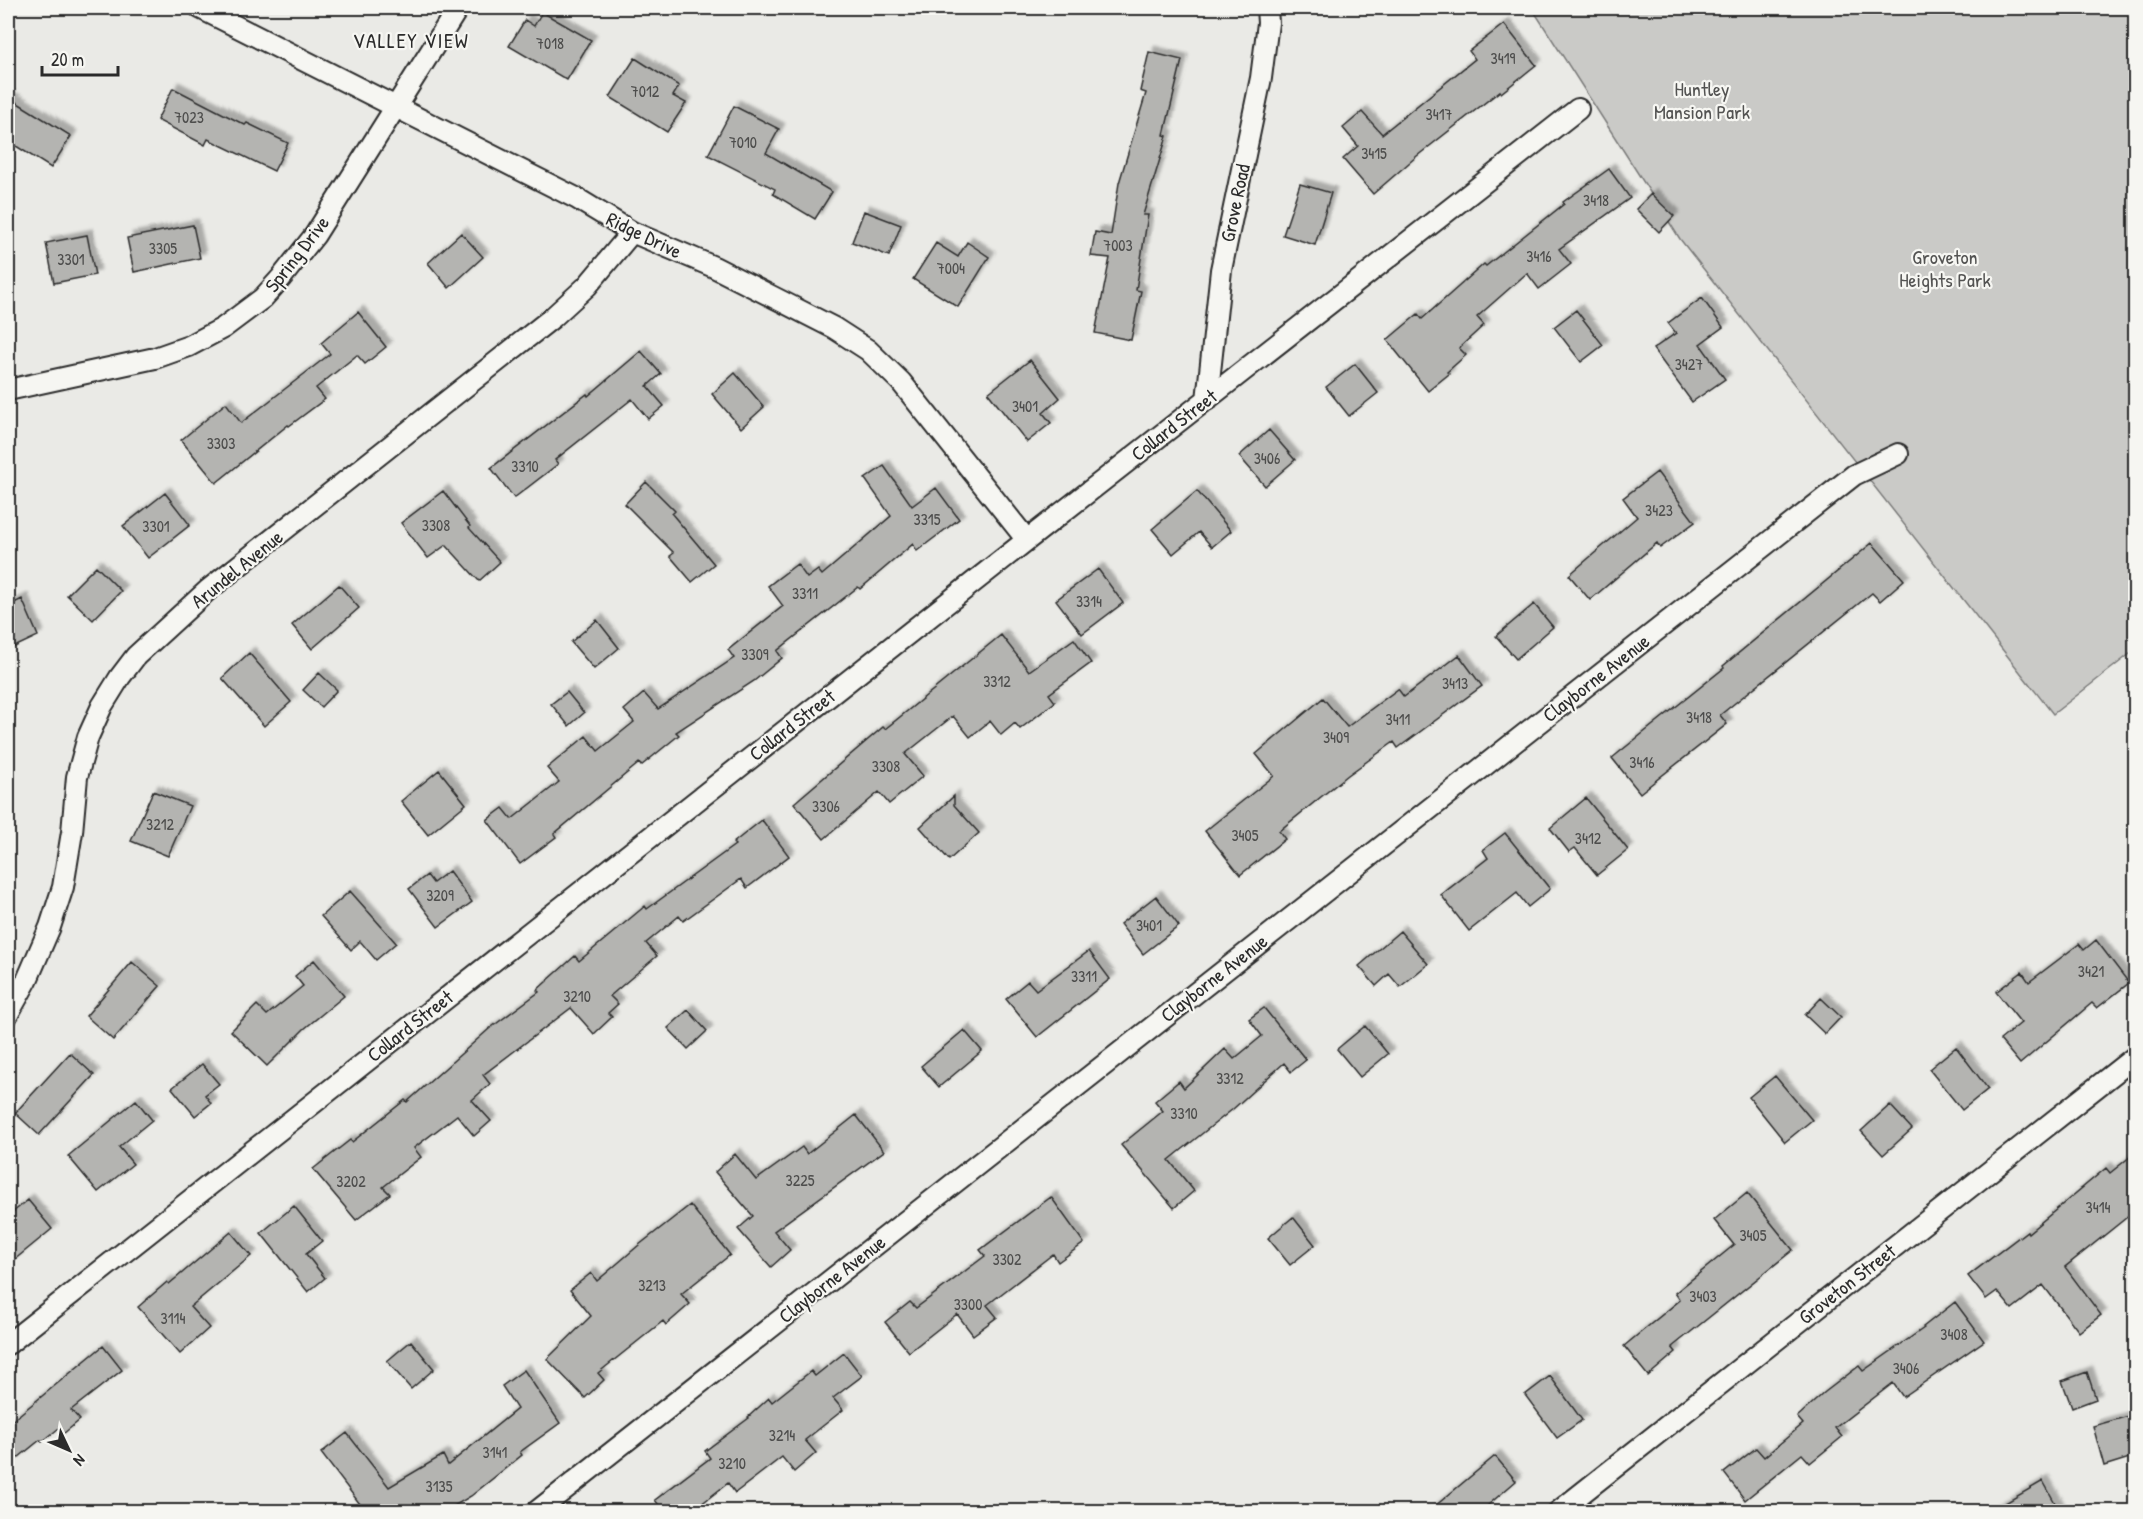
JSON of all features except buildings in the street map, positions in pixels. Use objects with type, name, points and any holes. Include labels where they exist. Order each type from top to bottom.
[{"type":"street","name":"Ridge Drive","points":[[200,8],[396,105],[576,198],[632,232],[714,267],[834,328],[868,350],[901,382],[1027,540]]},
{"type":"street","name":"Spring Drive","points":[[8,390],[155,358],[189,346],[224,328],[244,313],[282,279],[315,236],[458,8]]},
{"type":"street","name":"Grove Road","points":[[1207,400],[1221,270],[1262,78],[1268,23],[1267,8]]},
{"type":"street","name":"Collard Street","points":[[8,1344],[1027,540],[1578,109]]},
{"type":"street","name":"Arundel Avenue","points":[[8,1014],[27,980],[50,927],[63,887],[72,832],[77,777],[87,737],[120,677],[136,657],[208,590],[552,318],[587,286],[632,232]]},
{"type":"street","name":"Clayborne Avenue","points":[[536,1512],[1854,475],[1898,454]]},
{"type":"street","name":"Groveton Street","points":[[1558,1512],[2136,1056]]},
{"type":"green space","name":"Groveton Heights Park","points":[[1532,8],[2135,8],[2135,650],[2053,714],[1680,239]]},
{"type":"district","name":"VALLEY VIEW","points":[[411,41]]},
{"type":"park label","name":"Huntley Mansion Park","points":[[1702,100]]}]
